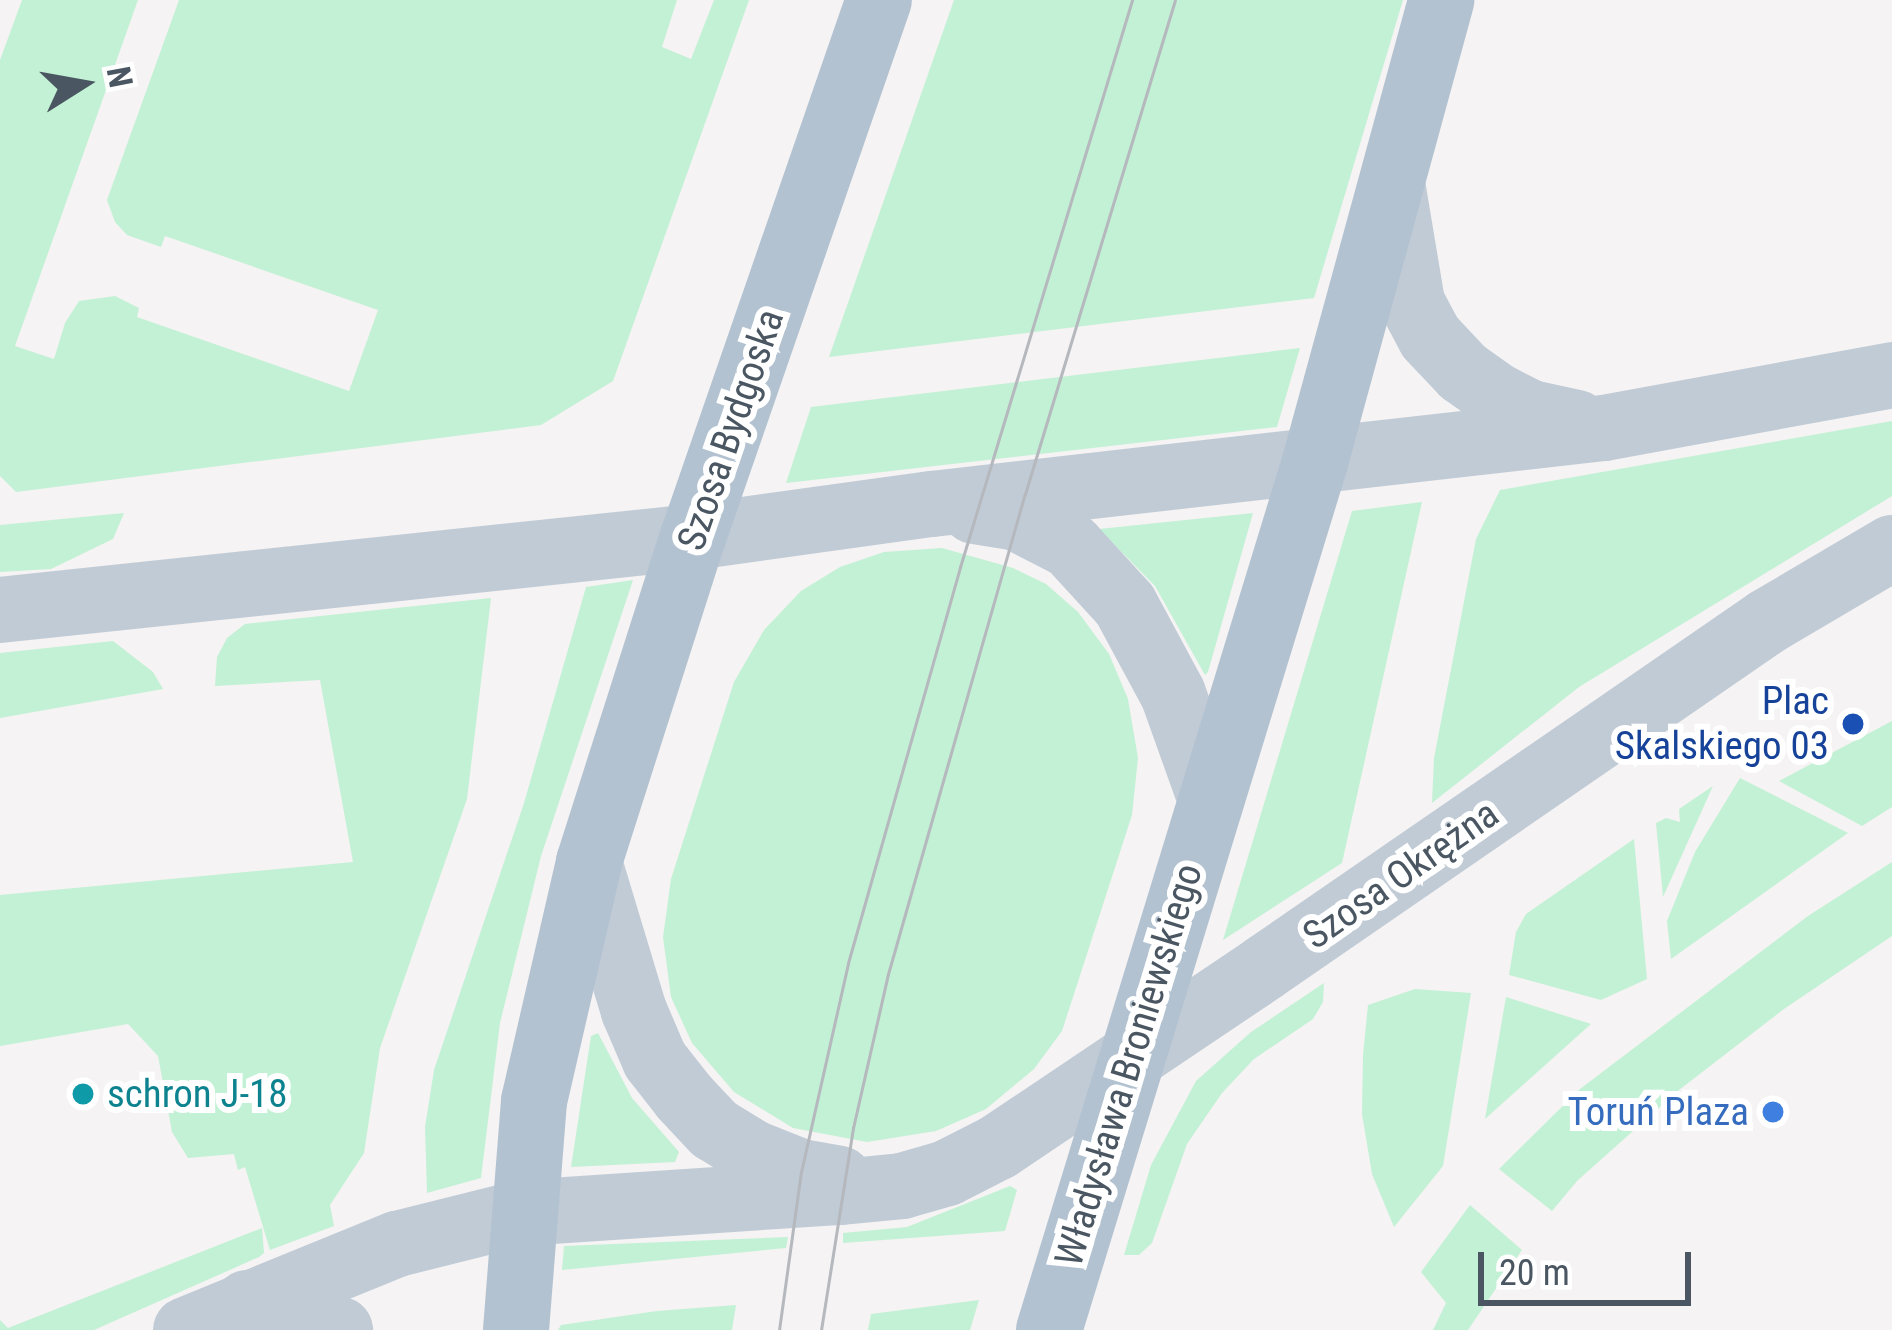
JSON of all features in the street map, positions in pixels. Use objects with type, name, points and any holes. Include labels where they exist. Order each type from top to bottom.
[{"type":"main road","name":"Szosa Bydgoska","points":[[589,862],[693,536],[879,0]]},
{"type":"main road","points":[[1211,800],[1315,462],[1441,0]]},
{"type":"main road","name":"Władysława Broniewskiego","points":[[1049,1330],[1211,800]]},
{"type":"main road","points":[[515,1330],[521,1213],[534,1101],[589,862]]},
{"type":"street","points":[[1393,189],[1412,303],[1430,337],[1463,372],[1496,396],[1531,413],[1604,428]]},
{"type":"street","points":[[9,613],[1604,428],[1892,376]]},
{"type":"street","points":[[932,504],[1018,518],[1071,546],[1125,604],[1173,694],[1211,800]]},
{"type":"street","name":"Szosa Okrężna","points":[[186,1330],[397,1244],[521,1213],[902,1186],[946,1173],[998,1147],[1131,1058],[1768,621],[1892,548]]},
{"type":"street","name":"Szosa Okrężna","points":[[589,862],[618,962],[655,1060],[714,1129],[801,1172],[902,1186]]},
{"type":"street","points":[[247,1303],[340,1330]]},
{"type":"green space","points":[[22,0],[138,0],[15,346],[54,359],[65,323],[79,301],[115,296],[139,308],[137,317],[349,391],[378,310],[165,236],[161,247],[127,235],[115,222],[107,200],[179,0],[677,0],[662,47],[691,59],[714,0],[749,0],[613,381],[541,425],[16,492],[0,476],[0,60]]},
{"type":"green space","points":[[954,0],[1403,0],[1314,298],[829,357]]},
{"type":"green space","points":[[1300,348],[1277,427],[786,483],[811,407]]},
{"type":"green space","points":[[1892,421],[1892,496],[1579,687],[1432,803],[1434,758],[1476,539],[1500,490]]},
{"type":"green space","points":[[1422,502],[1342,863],[1223,940],[1352,511]]},
{"type":"green space","points":[[124,513],[113,539],[51,569],[0,572],[0,525]]},
{"type":"green space","points":[[1253,513],[1205,675],[1155,586],[1099,529]]},
{"type":"green space","points":[[942,548],[1013,568],[1046,584],[1078,612],[1109,654],[1128,699],[1138,758],[1132,815],[1062,1031],[1034,1069],[986,1109],[936,1131],[867,1142],[793,1128],[734,1092],[692,1043],[671,997],[663,937],[671,879],[734,682],[764,630],[801,591],[840,567],[884,552]]},
{"type":"green space","points":[[633,580],[541,856],[500,1023],[481,1178],[427,1193],[425,1127],[434,1070],[524,803],[586,587]]},
{"type":"green space","points":[[491,598],[467,799],[380,1048],[364,1153],[330,1205],[334,1226],[270,1250],[245,1167],[238,1170],[234,1154],[188,1158],[172,1132],[158,1056],[128,1024],[0,1046],[0,895],[353,862],[320,680],[215,686],[217,657],[227,638],[245,624]]},
{"type":"green space","points":[[113,641],[153,672],[163,689],[0,718],[0,653]]},
{"type":"green space","points":[[1892,721],[1892,807],[1862,826],[1779,781]]},
{"type":"green space","points":[[1740,778],[1848,833],[1671,959],[1667,921],[1695,852]]},
{"type":"green space","points":[[1713,786],[1663,897],[1656,823],[1666,818],[1680,822],[1679,809]]},
{"type":"green space","points":[[1634,839],[1647,979],[1601,1000],[1509,975],[1516,932],[1526,914]]},
{"type":"green space","points":[[1892,862],[1892,936],[1784,1009],[1679,1090],[1577,1181],[1552,1211],[1499,1169],[1580,1089],[1808,916]]},
{"type":"green space","points":[[1324,983],[1323,1002],[1313,1019],[1254,1059],[1222,1093],[1187,1144],[1152,1243],[1139,1255],[1124,1255],[1151,1165],[1196,1081],[1251,1032]]},
{"type":"green space","points":[[1415,989],[1471,993],[1443,1166],[1394,1227],[1372,1174],[1362,1114],[1363,1055],[1368,1005]]},
{"type":"green space","points":[[1506,997],[1591,1024],[1485,1119]]},
{"type":"green space","points":[[598,1033],[632,1098],[679,1152],[675,1162],[571,1167],[591,1036]]},
{"type":"green space","points":[[1010,1186],[1017,1190],[1005,1231],[843,1243],[843,1233],[907,1227]]},
{"type":"green space","points":[[1470,1205],[1522,1250],[1468,1330],[1433,1330],[1446,1303],[1421,1272]]},
{"type":"green space","points":[[262,1228],[264,1253],[259,1257],[94,1330],[0,1330],[0,1320],[8,1328]]},
{"type":"green space","points":[[788,1237],[786,1248],[562,1270],[564,1246]]},
{"type":"green space","points":[[979,1300],[970,1330],[868,1330],[871,1314]]},
{"type":"green space","points":[[736,1305],[732,1330],[558,1330],[561,1325],[657,1311]]},
{"type":"tram line","points":[[779,1330],[801,1172],[848,963],[960,567],[1132,0]]},
{"type":"tram line","points":[[821,1330],[853,1128],[888,974],[1025,494],[1175,0]]},
{"type":"place","name":"Plac Skalskiego 03","points":[[1853,724]]},
{"type":"place","name":"schron J-18","points":[[83,1094]]},
{"type":"place","name":"Toruń Plaza","points":[[1773,1112]]}]
